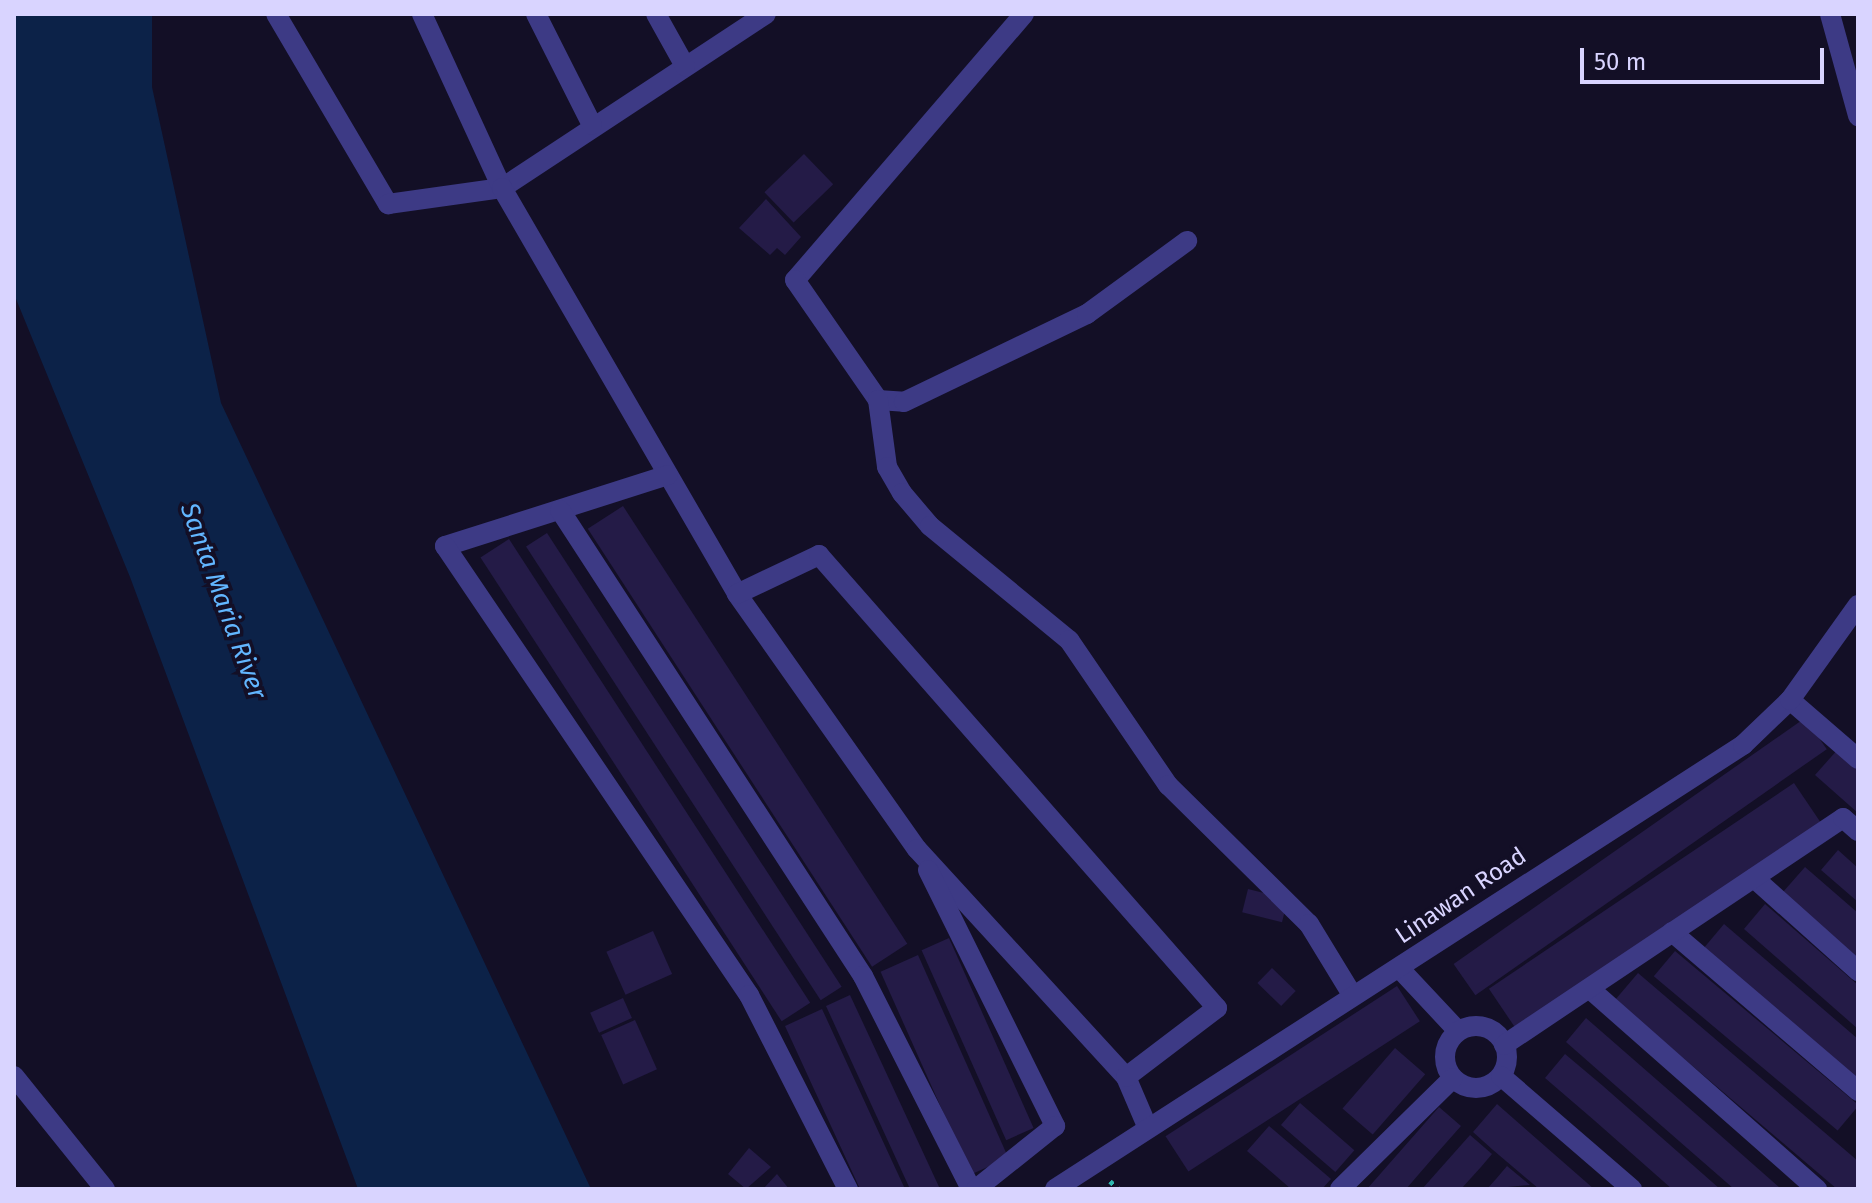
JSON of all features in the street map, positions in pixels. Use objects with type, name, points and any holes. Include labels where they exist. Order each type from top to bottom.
[{"type":"street","points":[[276,14],[388,204],[502,188],[592,125],[766,14]]},
{"type":"street","points":[[422,14],[502,188],[737,594],[917,849],[1126,1077],[1147,1126]]},
{"type":"street","points":[[536,14],[592,125]]},
{"type":"street","points":[[656,14],[685,66]]},
{"type":"street","points":[[1024,14],[795,280],[878,400],[887,467],[902,493],[930,526],[1069,640],[1168,785],[1289,900],[1353,996]]},
{"type":"street","points":[[1830,14],[1858,116]]},
{"type":"street","points":[[878,400],[904,402],[1087,314],[1187,241]]},
{"type":"street","points":[[668,475],[445,546],[749,995],[848,1189]]},
{"type":"street","points":[[560,510],[863,976],[973,1189],[1055,1126],[917,849]]},
{"type":"street","points":[[737,594],[819,555],[1217,1008],[1126,1077]]},
{"type":"street","name":"Linawan Road","points":[[1055,1189],[1147,1126],[1400,969],[1743,745],[1790,700],[1858,605]]},
{"type":"street","points":[[1790,700],[1858,759]]},
{"type":"street","points":[[1504,1045],[1843,818],[1858,831]]},
{"type":"street","points":[[1754,878],[1858,971]]},
{"type":"street","points":[[1672,932],[1858,1091]]},
{"type":"street","points":[[1400,969],[1458,1031],[1493,1031],[1504,1045],[1501,1076]]},
{"type":"street","points":[[1590,989],[1817,1189]]},
{"type":"street","points":[[1458,1031],[1445,1062],[1453,1078],[1477,1088],[1501,1076]]},
{"type":"street","points":[[14,1076],[105,1189]]},
{"type":"street","points":[[1501,1076],[1632,1189]]},
{"type":"street","points":[[1340,1189],[1453,1078]]},
{"type":"water","name":"Santa Maria River","points":[[14,14],[152,14],[152,87],[221,403],[591,1189],[358,1189],[130,577],[14,294]]},
{"type":"building","points":[[804,154],[833,184],[794,222],[764,192]]},
{"type":"building","points":[[766,199],[801,237],[785,255],[777,248],[770,255],[739,228]]},
{"type":"building","points":[[623,506],[907,944],[872,967],[588,529]]},
{"type":"building","points":[[547,533],[842,987],[821,1000],[526,547]]},
{"type":"building","points":[[509,539],[810,1003],[782,1021],[480,558]]},
{"type":"building","points":[[1805,718],[1827,749],[1475,995],[1454,964]]},
{"type":"building","points":[[1839,748],[1858,764],[1858,813],[1815,775]]},
{"type":"building","points":[[1794,783],[1821,823],[1516,1029],[1489,989]]},
{"type":"building","points":[[1838,850],[1858,868],[1858,902],[1821,870]]},
{"type":"building","points":[[1805,867],[1858,913],[1858,958],[1783,892]]},
{"type":"building","points":[[1248,889],[1288,899],[1282,922],[1242,912]]},
{"type":"building","points":[[1765,904],[1858,985],[1858,1029],[1744,929]]},
{"type":"building","points":[[1724,924],[1858,1039],[1858,1083],[1703,949]]},
{"type":"building","points":[[653,931],[672,974],[626,995],[606,952]]},
{"type":"building","points":[[949,938],[1034,1128],[1006,1140],[922,950]]},
{"type":"building","points":[[1675,951],[1858,1105],[1838,1131],[1654,976]]},
{"type":"building","points":[[918,955],[1008,1158],[971,1174],[881,972]]},
{"type":"building","points":[[1272,968],[1296,991],[1281,1006],[1257,983]]},
{"type":"building","points":[[1638,973],[1858,1161],[1858,1189],[1837,1189],[1615,1000]]},
{"type":"building","points":[[1397,986],[1420,1021],[1188,1172],[1166,1136]]},
{"type":"building","points":[[850,995],[940,1189],[910,1189],[826,1006]]},
{"type":"building","points":[[623,998],[632,1018],[599,1033],[590,1013]]},
{"type":"building","points":[[822,1009],[905,1189],[860,1189],[785,1026]]},
{"type":"building","points":[[1586,1018],[1781,1189],[1734,1189],[1616,1086],[1566,1042]]},
{"type":"building","points":[[635,1020],[657,1069],[623,1084],[601,1035]]},
{"type":"building","points":[[1395,1048],[1425,1074],[1373,1135],[1343,1108]]},
{"type":"building","points":[[1565,1054],[1720,1189],[1672,1189],[1545,1078]]},
{"type":"building","points":[[1300,1103],[1354,1150],[1335,1172],[1281,1125]]},
{"type":"building","points":[[1497,1104],[1594,1189],[1539,1189],[1493,1150],[1473,1132]]},
{"type":"building","points":[[1439,1107],[1461,1126],[1406,1189],[1367,1189]]},
{"type":"building","points":[[1269,1126],[1331,1179],[1322,1189],[1291,1189],[1247,1151]]},
{"type":"building","points":[[1470,1135],[1492,1154],[1481,1167],[1461,1189],[1422,1189]]},
{"type":"building","points":[[749,1148],[771,1167],[746,1189],[728,1174]]},
{"type":"building","points":[[1507,1166],[1530,1185],[1487,1189],[1496,1179]]},
{"type":"building","points":[[777,1174],[789,1189],[763,1189]]}]
